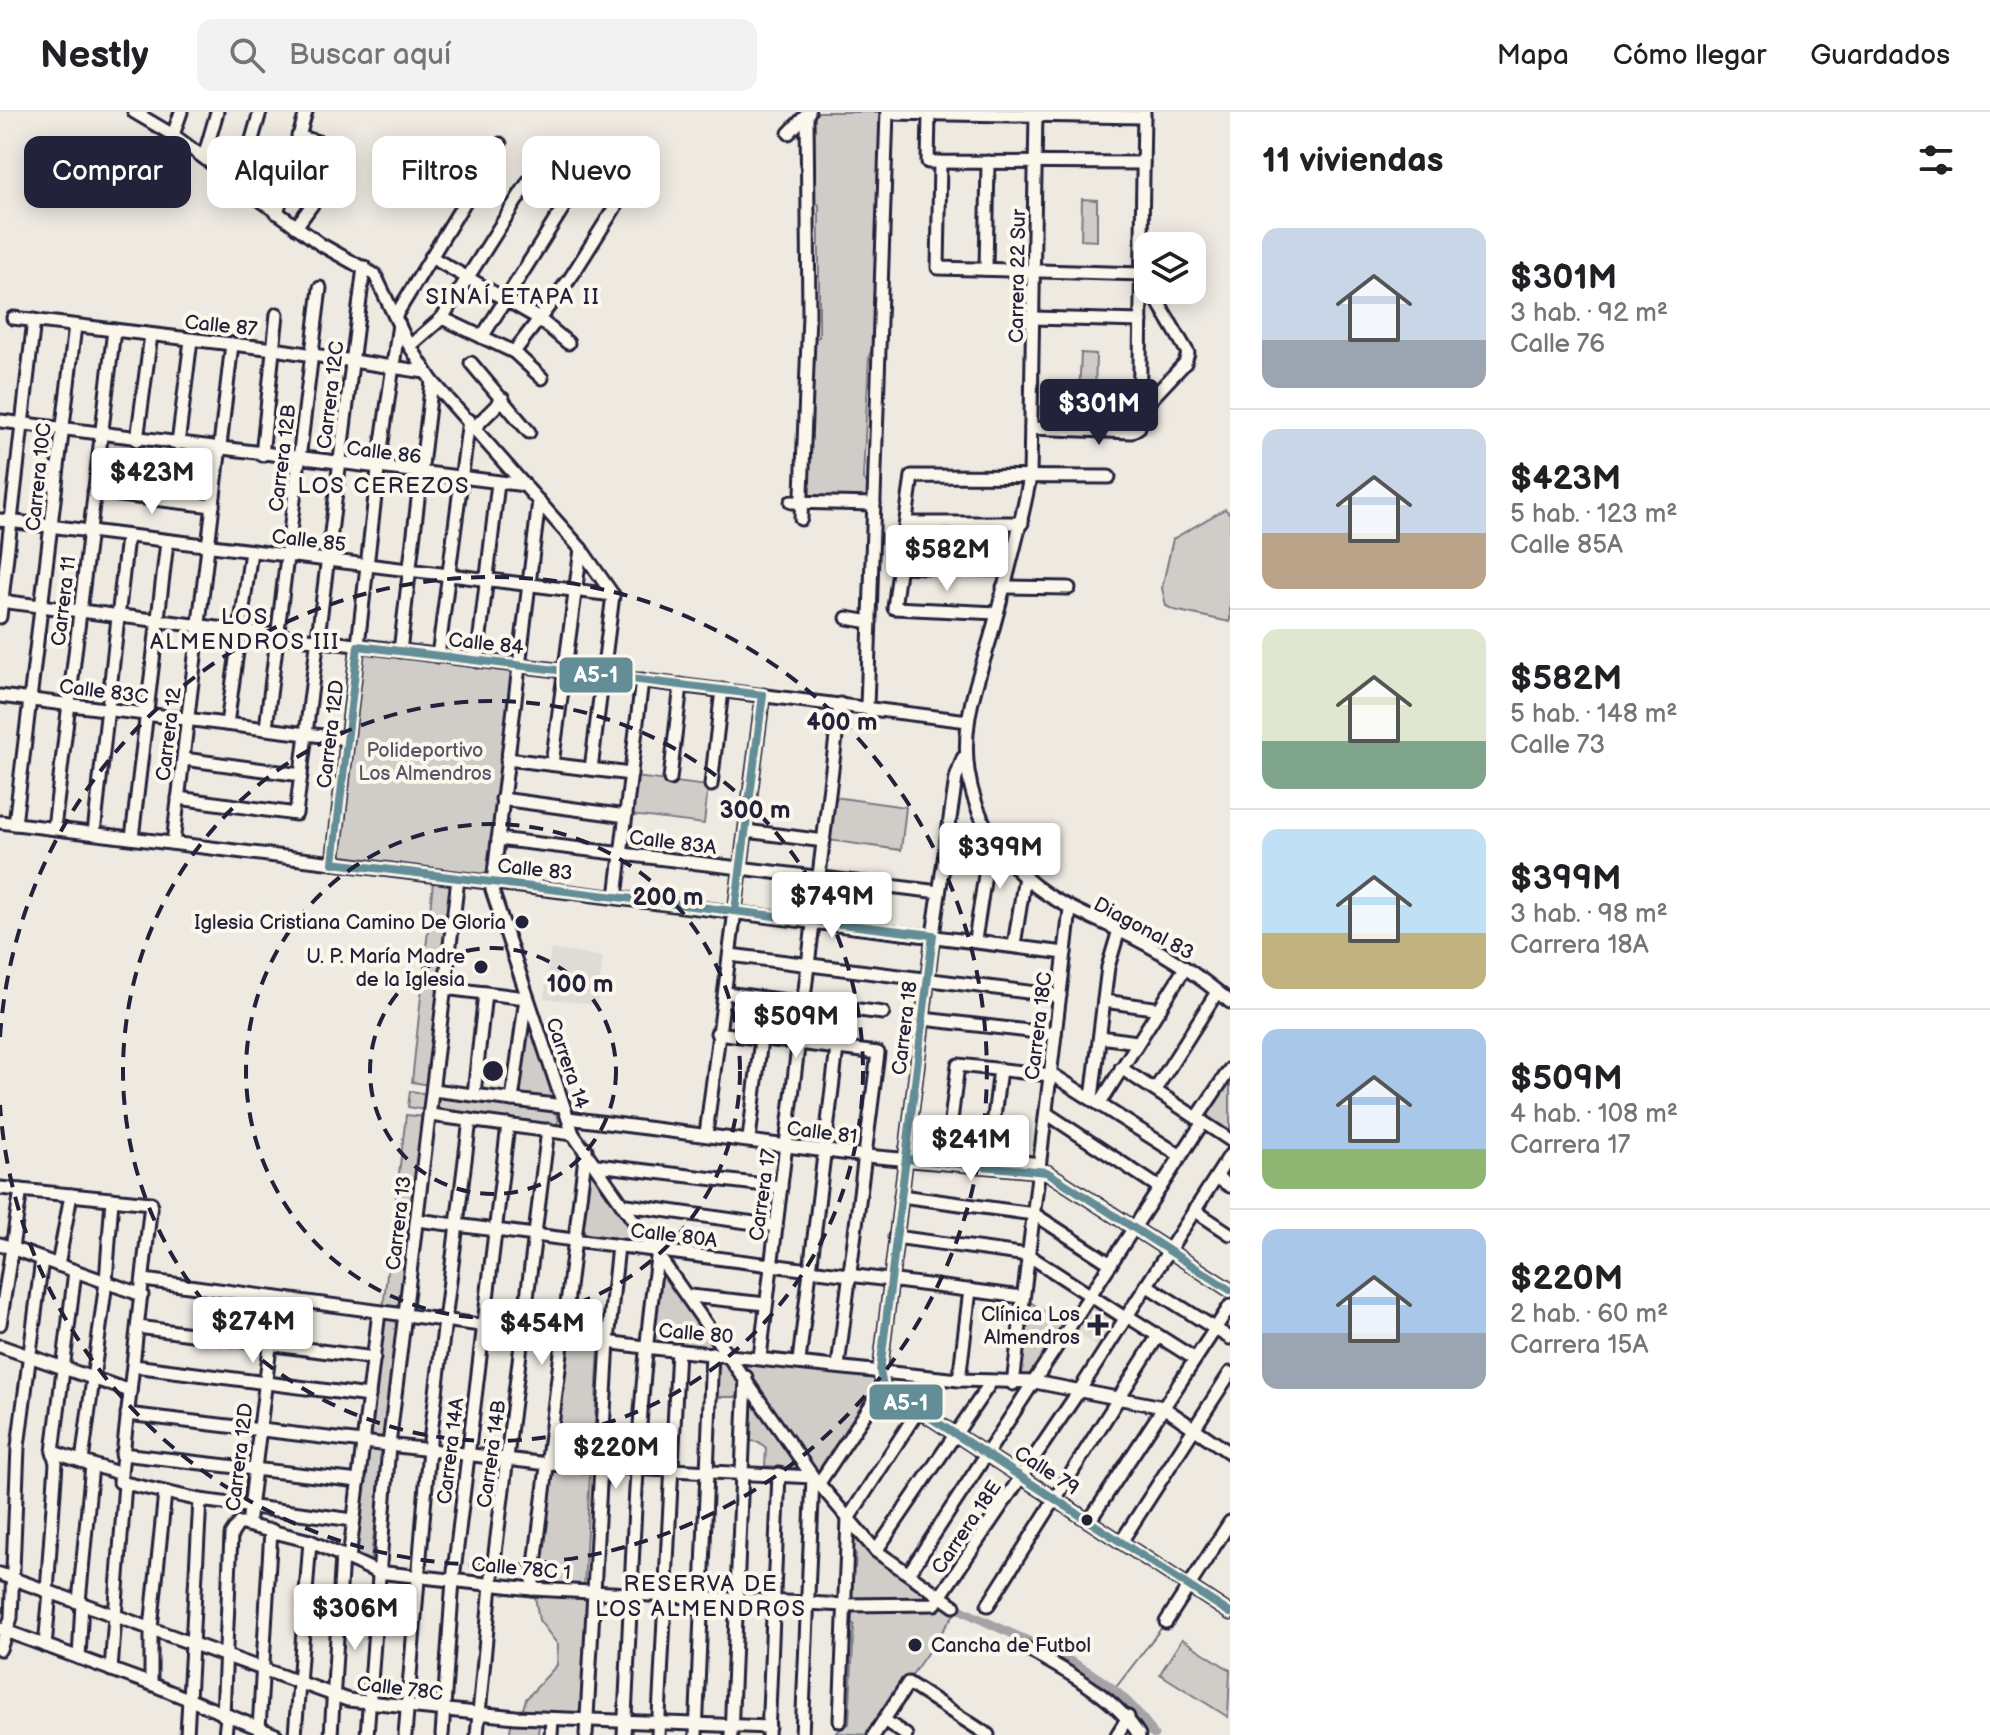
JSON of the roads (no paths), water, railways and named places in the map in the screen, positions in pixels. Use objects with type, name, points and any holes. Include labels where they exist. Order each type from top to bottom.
[{"type":"street","points":[[134,112],[207,159]]},
{"type":"street","points":[[173,135],[181,112]]},
{"type":"street","points":[[204,157],[217,112]]},
{"type":"street","points":[[253,136],[260,112]]},
{"type":"street","points":[[298,136],[306,112]]},
{"type":"street","points":[[867,707],[887,112],[1144,115],[1144,232]]},
{"type":"street","name":"Carrera 22 Sur","points":[[968,721],[1022,523],[1030,477],[1036,113]]},
{"type":"street","points":[[789,133],[808,114]]},
{"type":"street","points":[[801,519],[796,503],[809,315],[808,114]]},
{"type":"street","points":[[929,114],[938,268],[1035,270],[1134,279]]},
{"type":"street","points":[[934,162],[1143,163]]},
{"type":"street","points":[[986,269],[988,162]]},
{"type":"street","points":[[410,346],[442,318],[522,191]]},
{"type":"street","points":[[270,208],[364,267],[383,287],[410,346],[428,376],[581,549],[613,595],[591,769]]},
{"type":"street","points":[[277,213],[278,208]]},
{"type":"street","points":[[298,228],[309,208]]},
{"type":"street","points":[[398,319],[461,208]]},
{"type":"street","points":[[482,337],[563,208]]},
{"type":"street","points":[[514,352],[571,277],[614,208]]},
{"type":"street","points":[[431,257],[538,318],[568,343]]},
{"type":"street","name":"Carrera 12C","points":[[178,798],[296,814],[364,267]]},
{"type":"street","name":"Carrera 12B","points":[[266,728],[320,288]]},
{"type":"street","points":[[1140,417],[1143,304]]},
{"type":"street","points":[[1031,428],[1131,432],[1185,363],[1188,353],[1160,304]]},
{"type":"street","points":[[262,455],[277,314]]},
{"type":"street","name":"Calle 87","points":[[13,318],[352,359],[393,365],[428,376]]},
{"type":"street","points":[[442,318],[514,352],[542,378]]},
{"type":"street","points":[[1034,318],[1141,321]]},
{"type":"street","name":"Carrera 12D","points":[[333,863],[398,319]]},
{"type":"street","points":[[0,617],[5,521],[22,424],[34,320]]},
{"type":"street","name":"Carrera 10C","points":[[15,824],[75,326]]},
{"type":"street","name":"Carrera 11","points":[[54,828],[114,330]]},
{"type":"street","points":[[137,440],[151,335]]},
{"type":"street","points":[[178,444],[191,340]]},
{"type":"street","name":"Carrera 12","points":[[173,843],[232,344]]},
{"type":"street","points":[[471,363],[529,432]]},
{"type":"street","points":[[400,651],[428,376]]},
{"type":"street","points":[[438,656],[460,479],[472,424],[503,399]]},
{"type":"street","name":"Calle 86","points":[[1,421],[220,451],[525,485]]},
{"type":"street","points":[[997,613],[894,608],[912,476],[1109,477]]},
{"type":"street","points":[[477,661],[498,483]]},
{"type":"street","points":[[94,492],[213,506]]},
{"type":"street","name":"Carrera 14","points":[[539,501],[492,883],[526,998],[573,1134],[627,1205],[816,1480],[876,1551],[954,1606]]},
{"type":"street","points":[[796,503],[874,504]]},
{"type":"street","name":"Calle 85","points":[[5,521],[613,595]]},
{"type":"street","points":[[906,523],[1022,523]]},
{"type":"street","points":[[94,833],[127,537]]},
{"type":"street","points":[[132,838],[167,542]]},
{"type":"street","points":[[552,764],[581,549]]},
{"type":"street","points":[[227,724],[251,551]]},
{"type":"street","points":[[900,566],[1008,570]]},
{"type":"street","points":[[1003,587],[1069,588]]},
{"type":"street","name":"Calle 84","points":[[1,602],[968,721]]},
{"type":"street","points":[[847,618],[870,622]]},
{"type":"street","points":[[616,897],[642,680]]},
{"type":"street","points":[[670,779],[681,685]]},
{"type":"street","points":[[711,785],[722,690]]},
{"type":"street","points":[[706,1134],[763,695]]},
{"type":"street","name":"Calle 83C","points":[[0,696],[347,739]]},
{"type":"street","name":"Carrera 17","points":[[760,1357],[840,704]]},
{"type":"street","name":"Diagonal 83","points":[[968,721],[966,751],[972,798],[991,836],[1025,876],[1070,910],[1119,930],[1185,968],[1230,1002]]},
{"type":"street","name":"Carrera 18","points":[[883,1387],[880,1371],[890,1279],[933,935],[956,778],[966,751]]},
{"type":"street","points":[[184,759],[301,775]]},
{"type":"street","points":[[507,759],[631,774]]},
{"type":"street","points":[[502,799],[626,816]]},
{"type":"street","name":"Calle 83","points":[[0,822],[1065,953]]},
{"type":"street","points":[[746,831],[824,841]]},
{"type":"street","points":[[975,940],[991,836]]},
{"type":"street","name":"Calle 83A","points":[[498,839],[939,892]]},
{"type":"street","points":[[1014,945],[1025,876]]},
{"type":"street","name":"Carrera 13","points":[[367,1735],[389,1445],[458,879]]},
{"type":"street","name":"Carrera 18C","points":[[1013,1384],[1070,910]]},
{"type":"street","points":[[1096,1100],[1108,967],[1119,930]]},
{"type":"street","points":[[730,955],[1060,996]]},
{"type":"street","points":[[1096,1100],[1121,1068],[1185,968]]},
{"type":"street","points":[[444,988],[526,998],[512,1100]]},
{"type":"street","points":[[1155,1090],[1217,992]]},
{"type":"street","points":[[474,1094],[485,993]]},
{"type":"street","points":[[725,993],[883,1013]]},
{"type":"street","points":[[1104,1001],[1160,1009]]},
{"type":"street","points":[[923,1019],[1055,1034]]},
{"type":"street","points":[[717,1033],[878,1053],[838,1366]]},
{"type":"street","points":[[1100,1037],[1137,1042]]},
{"type":"street","points":[[749,1139],[761,1039]]},
{"type":"street","points":[[799,1361],[837,1048]]},
{"type":"street","points":[[947,1152],[958,1065],[1050,1074],[1181,1156]]},
{"type":"street","points":[[1121,1068],[1230,1140]]},
{"type":"street","points":[[989,1158],[1000,1069]]},
{"type":"street","points":[[909,1573],[1181,1156],[1230,1069]]},
{"type":"street","name":"Calle 81","points":[[433,1090],[512,1100],[566,1112],[787,1146],[866,1156],[947,1152],[1039,1168],[1230,1290]]},
{"type":"street","points":[[1046,1113],[1160,1188]]},
{"type":"street","points":[[430,1115],[573,1134]]},
{"type":"street","points":[[405,1735],[429,1449],[448,1318],[456,1224],[470,1120]]},
{"type":"street","name":"Carrera 14A","points":[[442,1735],[453,1580],[508,1125]]},
{"type":"street","name":"Carrera 14B","points":[[477,1735],[491,1585],[526,1329],[548,1130]]},
{"type":"street","points":[[532,1589],[586,1149]]},
{"type":"street","name":"Calle 81","points":[[907,1153],[1039,1168]]},
{"type":"street","name":"Carrera 18E","points":[[941,1597],[1079,1391],[1230,1155]]},
{"type":"street","points":[[597,1165],[781,1187]]},
{"type":"street","points":[[1216,1177],[1230,1186]]},
{"type":"street","points":[[0,1188],[151,1203],[122,1454],[111,1670]]},
{"type":"street","points":[[0,1324],[21,1190]]},
{"type":"street","points":[[58,1265],[71,1195]]},
{"type":"street","points":[[901,1196],[1034,1214],[1111,1264]]},
{"type":"street","points":[[79,1658],[87,1463],[112,1199]]},
{"type":"street","points":[[627,1205],[776,1226]]},
{"type":"street","points":[[1194,1210],[1230,1234]]},
{"type":"street","name":"Calle 80A","points":[[417,1220],[1022,1297]]},
{"type":"street","points":[[895,1237],[1028,1255],[1195,1359]]},
{"type":"street","points":[[0,1244],[142,1295]]},
{"type":"street","points":[[586,1735],[608,1341],[618,1246]]},
{"type":"street","points":[[624,1735],[635,1466],[644,1347],[658,1251]]},
{"type":"street","points":[[0,1649],[3,1630],[11,1618],[18,1447],[42,1259]]},
{"type":"street","points":[[45,1646],[56,1463],[53,1452],[75,1271]]},
{"type":"street","name":"Calle 80","points":[[144,1280],[379,1312],[448,1318],[644,1347],[959,1380],[1013,1384],[1035,1382],[1163,1407],[1230,1453]]},
{"type":"street","points":[[1146,1285],[1230,1338]]},
{"type":"street","points":[[959,1380],[970,1290]]},
{"type":"street","points":[[690,1296],[766,1304]]},
{"type":"street","name":"Carrera 12D","points":[[248,1525],[276,1298]]},
{"type":"street","points":[[1090,1520],[1230,1306]]},
{"type":"street","points":[[331,1735],[332,1694],[346,1557],[359,1481],[379,1312]]},
{"type":"street","points":[[138,1327],[374,1358]]},
{"type":"street","points":[[988,1605],[1158,1336]]},
{"type":"street","points":[[0,1346],[130,1391]]},
{"type":"street","points":[[658,1729],[678,1350]]},
{"type":"street","points":[[706,1735],[696,1730],[712,1353]]},
{"type":"street","points":[[134,1366],[369,1396]]},
{"type":"street","points":[[1121,1542],[1230,1373]]},
{"type":"street","points":[[732,1730],[746,1377]]},
{"type":"street","points":[[876,1551],[991,1382]]},
{"type":"street","points":[[802,1735],[816,1480],[883,1387]]},
{"type":"street","name":"Calle 79","points":[[883,1387],[1230,1613]]},
{"type":"street","points":[[840,1721],[848,1519],[919,1409]]},
{"type":"street","points":[[127,1414],[548,1464],[779,1474],[816,1480]]},
{"type":"street","points":[[53,1452],[165,1493],[353,1520]]},
{"type":"street","points":[[122,1454],[359,1481]]},
{"type":"street","points":[[769,1731],[779,1474]]},
{"type":"street","points":[[151,1684],[151,1628],[165,1493]]},
{"type":"street","points":[[187,1735],[200,1500]]},
{"type":"street","points":[[1166,1622],[1230,1522]]},
{"type":"street","points":[[225,1735],[224,1653],[231,1535],[239,1523],[248,1525]]},
{"type":"street","name":"Calle 78C 1","points":[[248,1525],[310,1541],[377,1572],[491,1585],[845,1605],[930,1606],[941,1597]]},
{"type":"street","points":[[260,1731],[260,1666],[271,1530]]},
{"type":"street","points":[[295,1735],[310,1541]]},
{"type":"street","name":"Calle 78C","points":[[0,1574],[332,1694],[369,1704],[480,1715],[625,1721],[658,1729],[769,1731]]},
{"type":"street","points":[[3,1630],[151,1684],[276,1735]]},
{"type":"street","points":[[1025,1648],[1061,1668],[1128,1717],[1139,1735]]},
{"type":"street","points":[[874,1735],[908,1683],[988,1735]]},
{"type":"street","points":[[1117,1735],[1128,1717]]},
{"type":"street","points":[[551,1735],[552,1719]]},
{"type":"street","points":[[884,1720],[906,1735]]},
{"type":"waterway","points":[[954,1606],[1090,1673],[1136,1710],[1154,1735]]},
{"type":"waterway","points":[[1117,1686],[1163,1626]]},
{"type":"place","name":"Iglesia Cristiana Camino De Gloria","points":[[522,922]]},
{"type":"place","name":"U. P. María Madre de la Iglesia","points":[[481,967]]},
{"type":"place","name":"Clínica Los Almendros","points":[[1098,1325]]},
{"type":"place","name":"Cancha de Futbol","points":[[915,1645]]},
{"type":"district","name":"SINAÍ ETAPA II","points":[[513,296]]},
{"type":"district","name":"LOS CEREZOS","points":[[384,485]]},
{"type":"district","name":"LOS ALMENDROS III","points":[[245,628]]},
{"type":"district","name":"RESERVA DE LOS ALMENDROS","points":[[701,1596]]},
{"type":"park label","name":"Polideportivo Los Almendros","points":[[425,762]]}]
